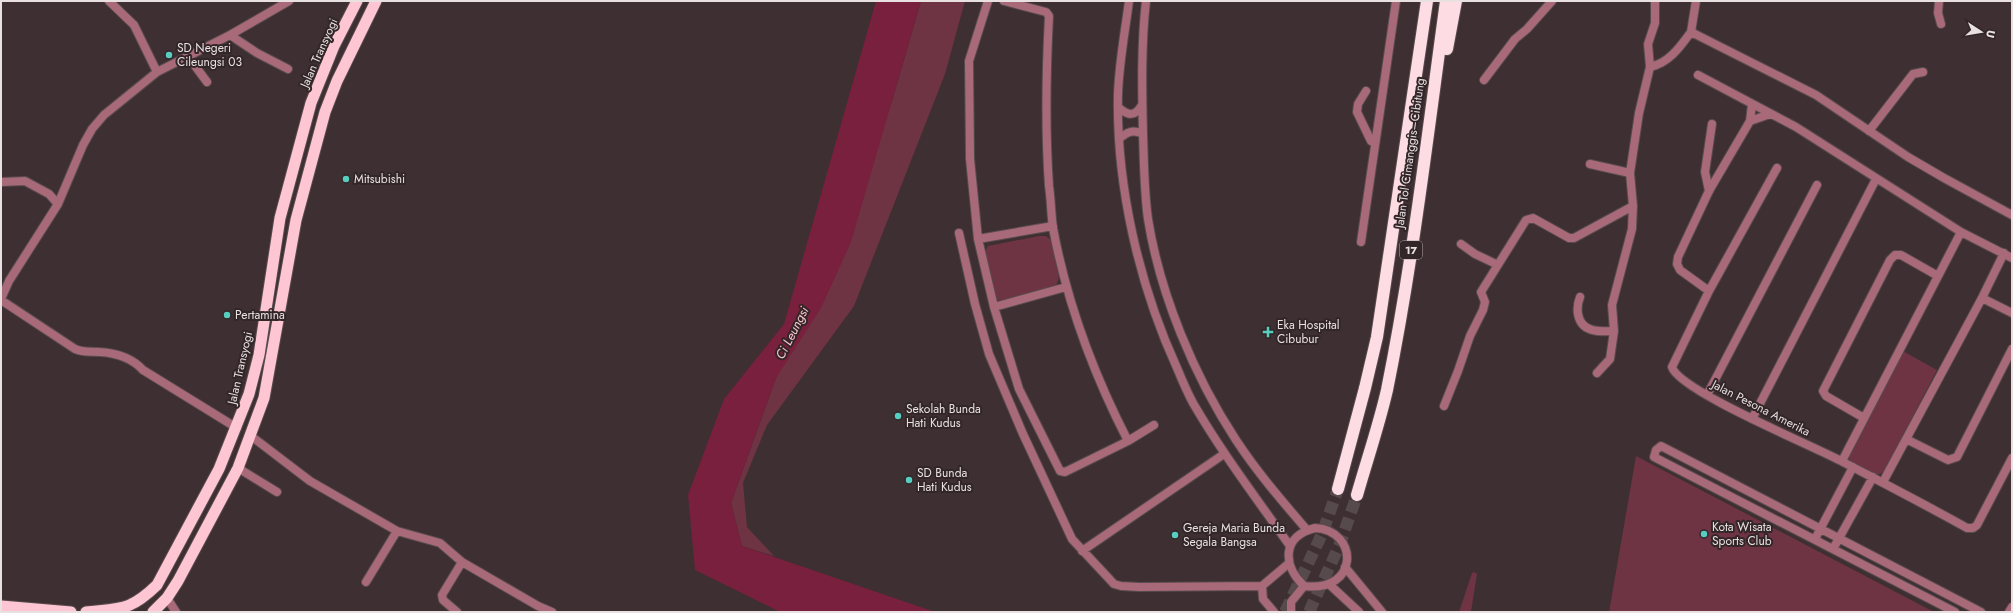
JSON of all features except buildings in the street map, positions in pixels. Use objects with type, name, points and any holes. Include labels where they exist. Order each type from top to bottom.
[{"type":"highway","name":"Jalan Transyogi","points":[[86,612],[126,608],[142,599],[157,585],[220,469],[249,394],[263,326],[280,218],[311,103],[334,46],[357,1]]},
{"type":"highway","points":[[153,612],[167,598],[178,581],[238,468],[251,436],[264,398],[278,328],[296,220],[324,112],[337,81],[376,1]]},
{"type":"highway","name":"Jalan Tol Cimanggis–Cibitung","points":[[1338,489],[1377,337],[1426,1]]},
{"type":"highway","name":"Jalan Tol Cimanggis–Cibitung","points":[[1357,495],[1386,391],[1422,171],[1446,1]]},
{"type":"highway","points":[[1422,171],[1456,1]]},
{"type":"highway","points":[[263,326],[278,328]]},
{"type":"highway","points":[[1,606],[70,612]]},
{"type":"street","points":[[108,1],[134,25],[157,72]]},
{"type":"street","points":[[237,428],[143,370],[132,360],[112,354],[83,352],[75,349],[1,299],[9,281],[58,204],[83,144],[92,129],[104,115],[157,72],[187,55],[230,35],[289,1]]},
{"type":"street","points":[[988,1],[969,61],[970,159],[978,239],[994,307],[1020,389],[1060,471],[1065,472],[1128,441],[1154,425]]},
{"type":"street","points":[[1004,1],[1046,12],[1049,16],[1045,93],[1053,226],[1066,287],[1079,330],[1097,377],[1128,441]]},
{"type":"street","points":[[1129,1],[1118,93],[1122,178],[1130,222],[1158,322],[1192,402],[1224,454],[1290,546]]},
{"type":"street","points":[[1146,1],[1143,26],[1142,105],[1144,179],[1148,219],[1162,279],[1179,327],[1198,372],[1235,439],[1267,484],[1307,530]]},
{"type":"street","points":[[1360,242],[1373,140],[1380,121],[1396,1]]},
{"type":"street","points":[[1484,80],[1515,39],[1527,29],[1552,1]]},
{"type":"street","points":[[1597,373],[1610,359],[1614,331],[1612,305],[1632,230],[1633,206],[1630,173],[1639,113],[1650,67],[1648,44],[1655,23],[1654,1]]},
{"type":"street","points":[[1650,67],[1660,65],[1668,59],[1691,32],[1696,1]]},
{"type":"street","points":[[1939,1],[1938,13],[1941,24]]},
{"type":"street","points":[[1691,32],[1816,95],[1869,131],[1944,178],[2012,215]]},
{"type":"street","points":[[230,35],[257,53],[288,69]]},
{"type":"street","points":[[187,55],[207,82]]},
{"type":"street","points":[[1869,131],[1913,74],[1923,72]]},
{"type":"street","points":[[1698,75],[1770,114],[1796,126],[1876,179],[1961,232],[2012,258]]},
{"type":"street","points":[[1366,91],[1358,104],[1357,112],[1373,140]]},
{"type":"street","points":[[1709,291],[1680,270],[1677,264],[1678,257],[1709,190],[1750,120],[1752,104]]},
{"type":"street","points":[[1118,107],[1126,114],[1131,115],[1138,111],[1142,105]]},
{"type":"street","points":[[1750,120],[1770,114]]},
{"type":"street","points":[[1709,190],[1705,172],[1712,124]]},
{"type":"street","points":[[1119,139],[1129,131],[1137,131],[1143,134]]},
{"type":"street","points":[[1363,143],[1373,140]]},
{"type":"street","points":[[1590,164],[1630,173]]},
{"type":"street","name":"Jalan Pesona Amerika","points":[[1777,168],[1709,291],[1672,367],[1676,376],[1707,395],[1752,419],[1842,461],[1967,528],[1973,528],[1977,525],[2012,458]]},
{"type":"street","points":[[1752,419],[1876,179]]},
{"type":"street","points":[[1,182],[25,181],[49,194],[58,204]]},
{"type":"street","points":[[1707,395],[1817,185]]},
{"type":"street","points":[[1444,406],[1470,336],[1483,310],[1485,302],[1481,292],[1526,220],[1533,218],[1572,239],[1633,206]]},
{"type":"street","points":[[978,239],[1053,226]]},
{"type":"street","points":[[1842,461],[1961,232]]},
{"type":"street","points":[[959,233],[975,304],[989,354],[1023,434],[1072,539],[1108,579],[1121,586],[1262,586],[1288,564]]},
{"type":"street","points":[[1461,244],[1475,254],[1498,265]]},
{"type":"street","points":[[1883,482],[1982,298],[2004,253]]},
{"type":"street","points":[[1864,418],[1826,396],[1823,391],[1890,260],[1898,254],[1938,276]]},
{"type":"street","points":[[994,307],[1066,287]]},
{"type":"street","points":[[1580,298],[1578,310],[1579,319],[1583,326],[1595,331],[1614,331]]},
{"type":"street","points":[[1982,298],[2012,313]]},
{"type":"street","points":[[1906,439],[1948,460],[1957,457],[2012,349]]},
{"type":"street","points":[[251,436],[310,482],[397,531],[440,543],[462,562],[538,606],[552,612]]},
{"type":"street","points":[[1955,612],[1654,457],[1656,450],[1661,446],[1981,612]]},
{"type":"street","points":[[1082,551],[1224,454]]},
{"type":"street","points":[[1814,539],[1853,467]]},
{"type":"street","points":[[238,468],[277,492]]},
{"type":"street","points":[[1833,549],[1873,477]]},
{"type":"street","points":[[1323,529],[1338,536],[1346,551],[1345,567],[1342,574],[1330,585],[1318,588],[1304,586],[1292,573],[1288,564],[1290,546],[1297,536],[1307,530],[1323,529]]},
{"type":"street","points":[[366,582],[397,531]]},
{"type":"street","points":[[457,612],[443,600],[442,595],[462,562]]},
{"type":"street","points":[[1345,567],[1382,612]]},
{"type":"street","points":[[1330,585],[1359,612]]},
{"type":"street","points":[[1262,586],[1263,599],[1274,612]]},
{"type":"street","points":[[1291,612],[1290,602],[1304,586]]},
{"type":"street","points":[[167,598],[176,612]]},
{"type":"street","points":[[2010,612],[2012,607]]},
{"type":"shaded area","points":[[921,1],[965,1],[945,74],[854,306],[767,425],[743,483],[747,527],[774,556],[742,546],[731,503],[776,378],[892,101]]},
{"type":"shaded area","points":[[1046,236],[1051,240],[1059,271],[1059,278],[1054,288],[1003,301],[997,300],[993,296],[985,252],[988,246]]},
{"type":"shaded area","points":[[1901,350],[1937,370],[1884,472],[1875,476],[1850,462],[1848,452]]},
{"type":"shaded area","name":"Kota Wisata Sports Club","points":[[1636,456],[1934,612],[1609,612]]},
{"type":"shaded area","points":[[1474,572],[1477,574],[1471,612],[1459,612],[1472,573]]},
{"type":"water","name":"Ci Leungsi","points":[[876,1],[921,1],[851,242],[821,308],[776,378],[731,503],[742,546],[935,612],[780,612],[695,570],[688,495],[724,399],[784,324]]},
{"type":"tunnel","points":[[1285,612],[1322,534],[1338,489]]},
{"type":"tunnel","points":[[1309,612],[1340,544],[1357,495]]},
{"type":"place","name":"SD Negeri Cileungsi 03","points":[[169,55]]},
{"type":"place","name":"Mitsubishi","points":[[346,179]]},
{"type":"place","name":"Pertamina","points":[[227,315]]},
{"type":"place","name":"Eka Hospital Cibubur","points":[[1268,332]]},
{"type":"place","name":"Sekolah Bunda Hati Kudus","points":[[898,416]]},
{"type":"place","name":"SD Bunda Hati Kudus","points":[[909,480]]},
{"type":"place","name":"Kota Wisata Sports Club","points":[[1704,534]]},
{"type":"place","name":"Gereja Maria Bunda Segala Bangsa","points":[[1175,535]]}]
